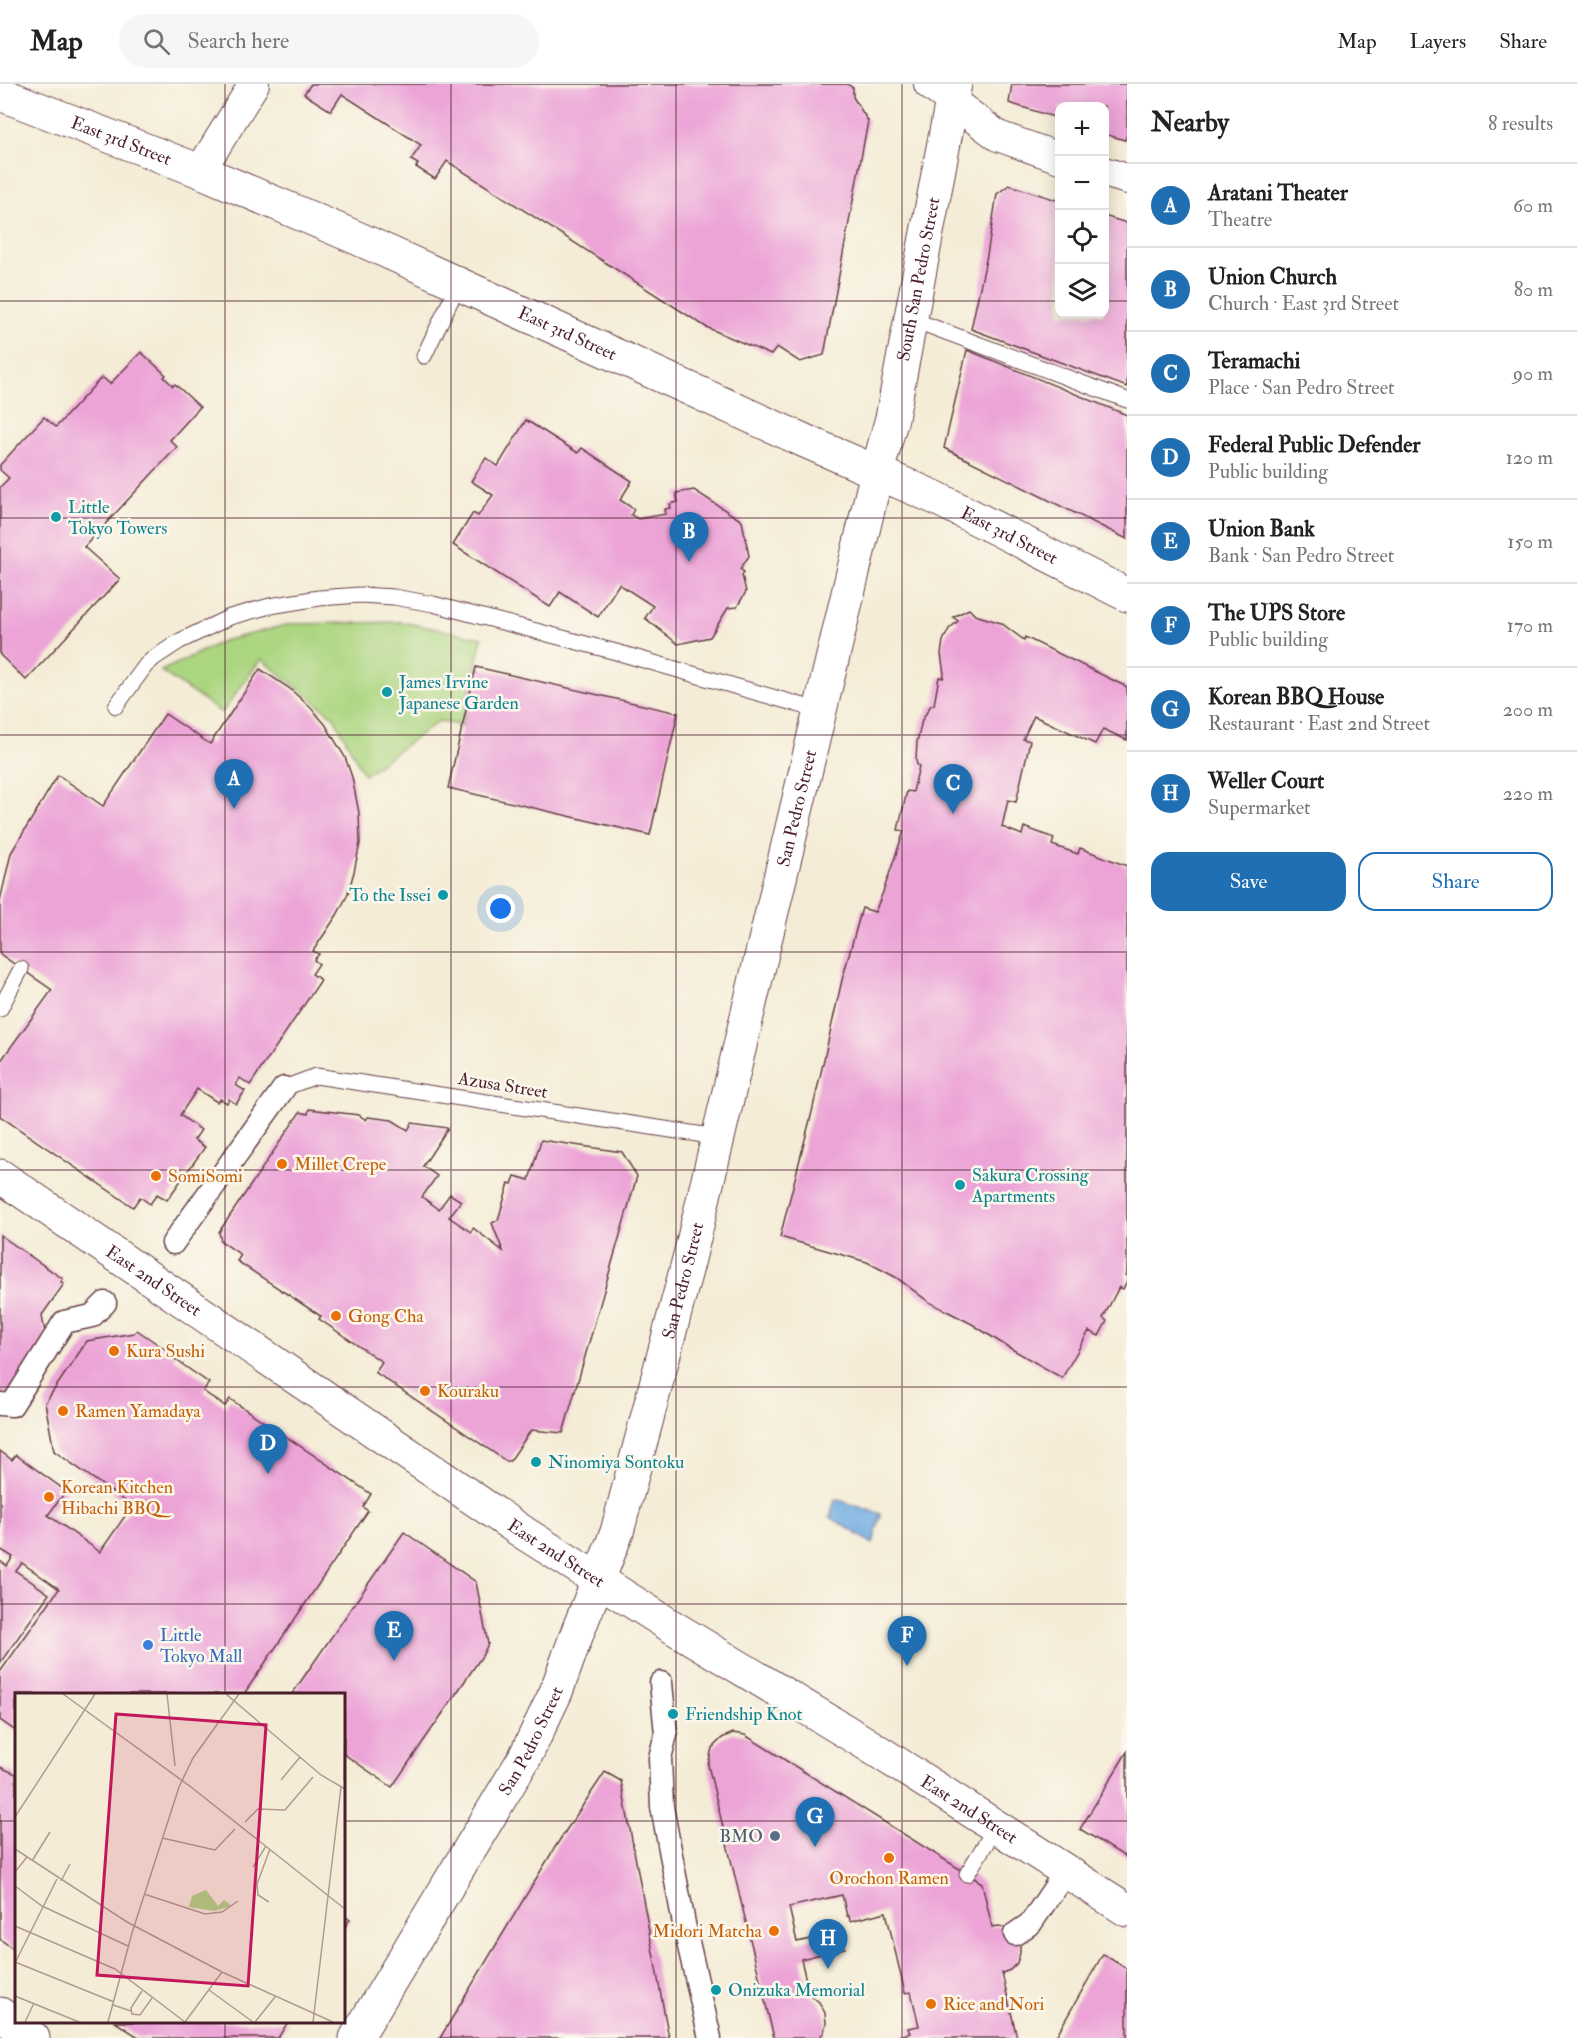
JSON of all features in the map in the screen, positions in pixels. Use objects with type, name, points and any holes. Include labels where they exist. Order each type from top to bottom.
[{"type":"main road","name":"South San Pedro Street","points":[[877,472],[892,418],[911,319],[945,90]]},
{"type":"main road","name":"East 3rd Street","points":[[0,94],[200,171],[459,283],[805,441],[936,498],[1127,595]]},
{"type":"main road","name":"San Pedro Street","points":[[356,2038],[525,1756],[556,1692],[617,1532],[689,1259],[877,472]]},
{"type":"main road","name":"East 2nd Street","points":[[0,1176],[524,1533],[671,1626],[866,1743],[1127,1910]]},
{"type":"main road","points":[[0,2014],[33,2038]]},
{"type":"street","points":[[200,171],[254,84]]},
{"type":"street","points":[[945,90],[998,136],[1055,157]]},
{"type":"street","points":[[1109,174],[1127,179]]},
{"type":"street","points":[[173,1243],[284,1088]]},
{"type":"street","points":[[0,1404],[12,1405],[64,1322],[92,1316],[105,1303]]},
{"type":"street","points":[[661,1683],[666,1734],[660,1758],[662,1807],[685,1929],[710,2038]]},
{"type":"street","points":[[1016,1934],[1031,1923],[1066,1871]]},
{"type":"lane","points":[[424,356],[459,283]]},
{"type":"lane","points":[[911,319],[1127,400]]},
{"type":"lane","points":[[116,706],[146,665],[154,658],[180,641],[230,617],[299,601],[360,595],[394,597],[434,604],[616,652],[821,711]]},
{"type":"lane","points":[[0,1009],[21,969]]},
{"type":"lane","name":"Azusa Street","points":[[284,1088],[316,1076],[717,1137]]},
{"type":"lane","points":[[967,1874],[996,1827]]},
{"type":"green space","name":"James Irvine Japanese Garden","points":[[402,622],[482,638],[462,726],[439,721],[364,775],[334,717],[261,659],[222,713],[161,671],[223,641],[290,624]]},
{"type":"water","points":[[835,1499],[881,1514],[873,1544],[830,1517]]},
{"type":"building","points":[[311,84],[847,84],[853,88],[853,97],[868,121],[824,355],[800,362],[777,347],[771,355],[706,327],[447,161],[435,179],[416,167],[418,164],[411,160],[421,145],[342,94],[331,111],[304,94]]},
{"type":"building","points":[[1012,84],[1127,84],[1127,135],[1125,140],[1109,135],[1109,102],[1055,102],[1055,117],[1009,103]]},
{"type":"building","points":[[1009,185],[1055,199],[1055,318],[1109,318],[1109,218],[1127,223],[1127,387],[971,329],[997,194]]},
{"type":"building","points":[[967,350],[1127,415],[1127,539],[944,448]]},
{"type":"building","name":"Little Tokyo Towers","points":[[141,352],[166,375],[164,377],[173,386],[175,384],[200,407],[170,440],[177,447],[84,547],[120,579],[26,680],[0,655],[0,487],[9,478],[0,470],[0,465],[44,417],[56,427],[102,377],[110,384]]},
{"type":"building","points":[[526,420],[578,453],[582,448],[632,481],[620,500],[634,509],[631,515],[638,519],[666,514],[665,509],[671,508],[670,504],[678,502],[676,493],[694,490],[742,521],[749,556],[740,569],[744,572],[742,575],[746,592],[737,607],[728,608],[710,637],[678,644],[645,618],[653,606],[619,584],[598,617],[560,592],[550,607],[453,545],[473,513],[478,516],[493,495],[471,481],[486,458],[498,466]]},
{"type":"building","name":"Sakura Crossing Apartments","points":[[969,609],[975,615],[1001,623],[1024,640],[1025,637],[1127,687],[1127,740],[1103,729],[1095,744],[1034,716],[1023,739],[1030,741],[1016,802],[1008,800],[1002,827],[1022,835],[1024,827],[1054,838],[1052,845],[1078,854],[1080,848],[1127,866],[1127,1271],[1125,1275],[1127,1281],[1123,1289],[1119,1287],[1103,1318],[1107,1321],[1099,1336],[1089,1331],[1062,1378],[972,1324],[929,1302],[897,1278],[867,1262],[780,1237],[842,980],[862,908],[875,912],[883,892],[904,831],[898,830],[907,791],[913,792],[919,766],[916,760],[917,742],[922,720],[931,705],[934,705],[939,677],[943,678],[944,674],[941,654],[943,641],[949,629],[958,621],[953,617]]},
{"type":"building","points":[[476,667],[678,713],[650,835],[448,788]]},
{"type":"building","points":[[260,669],[289,688],[310,707],[325,724],[345,757],[352,777],[359,813],[360,843],[354,872],[347,896],[313,951],[319,954],[314,960],[319,964],[312,974],[321,980],[250,1085],[240,1078],[236,1085],[245,1091],[236,1104],[229,1099],[227,1103],[220,1099],[217,1102],[197,1089],[180,1115],[201,1130],[194,1140],[205,1147],[167,1200],[157,1194],[150,1204],[140,1197],[133,1207],[0,1116],[0,1062],[52,990],[0,954],[0,901],[11,853],[58,775],[103,806],[165,714],[210,744]]},
{"type":"building","points":[[309,1109],[359,1115],[366,1120],[368,1117],[392,1120],[408,1130],[412,1123],[448,1128],[423,1166],[437,1176],[422,1197],[439,1209],[450,1194],[461,1201],[449,1217],[471,1232],[473,1228],[503,1251],[492,1223],[498,1220],[509,1183],[512,1184],[515,1176],[529,1180],[541,1140],[622,1152],[637,1176],[563,1433],[531,1430],[510,1461],[506,1461],[375,1372],[382,1362],[319,1319],[321,1316],[237,1261],[241,1255],[221,1241],[219,1232],[300,1112],[308,1114]]},
{"type":"building","points":[[0,1235],[63,1279],[61,1282],[64,1284],[42,1315],[46,1339],[9,1395],[0,1395]]},
{"type":"building","points":[[137,1330],[209,1383],[203,1391],[225,1406],[230,1399],[371,1494],[363,1507],[368,1511],[245,1693],[15,1693],[15,1730],[0,1720],[0,1672],[59,1589],[22,1563],[16,1571],[49,1594],[0,1663],[0,1561],[7,1566],[13,1557],[0,1549],[0,1451],[12,1460],[16,1455],[66,1491],[48,1515],[100,1552],[132,1506],[54,1451],[45,1403],[87,1341],[134,1333]]},
{"type":"building","points":[[404,1532],[476,1582],[488,1644],[392,1787],[345,1755],[345,1693],[293,1693]]},
{"type":"building","points":[[733,1733],[745,1735],[982,1883],[992,1927],[999,1926],[1008,1929],[1020,1943],[1017,1963],[1010,1970],[1002,1973],[1017,2038],[893,2038],[910,2033],[908,2028],[919,2026],[911,1992],[905,1993],[886,1912],[850,1921],[842,1895],[789,1907],[797,1942],[841,1932],[845,1948],[801,1959],[809,1994],[819,2002],[825,2013],[824,2032],[819,2038],[774,2038],[708,1765],[712,1748],[722,1738]]},
{"type":"building","points":[[1127,1752],[1127,1858],[1080,1829]]},
{"type":"building","points":[[0,1767],[15,1774],[15,1950],[0,1939]]},
{"type":"building","points":[[605,1772],[621,1781],[669,2038],[440,2038],[557,1844]]},
{"type":"building","points":[[345,1917],[350,1919],[345,1927]]},
{"type":"building","points":[[1103,1954],[1127,1969],[1127,2038],[1055,2038]]},
{"type":"building","points":[[117,2023],[287,2023],[278,2038],[140,2038]]},
{"type":"place","name":"Little Tokyo Towers","points":[[56,517]]},
{"type":"place","name":"Union Church","points":[[689,562]]},
{"type":"place","name":"James Irvine Japanese Garden","points":[[387,692]]},
{"type":"place","name":"Aratani Theater","points":[[234,809]]},
{"type":"place","name":"Teramachi","points":[[953,814]]},
{"type":"place","name":"To the Issei","points":[[443,895]]},
{"type":"place","name":"Millet Crepe","points":[[282,1164]]},
{"type":"place","name":"SomiSomi","points":[[156,1176]]},
{"type":"place","name":"Sakura Crossing Apartments","points":[[960,1185]]},
{"type":"place","name":"Gong Cha","points":[[336,1316]]},
{"type":"place","name":"Kura Sushi","points":[[114,1351]]},
{"type":"place","name":"Kouraku","points":[[425,1391]]},
{"type":"place","name":"Ramen Yamadaya","points":[[63,1411]]},
{"type":"place","name":"Ninomiya Sontoku","points":[[536,1462]]},
{"type":"place","name":"Federal Public Defender","points":[[268,1474]]},
{"type":"place","name":"Korean Kitchen Hibachi BBQ","points":[[49,1497]]},
{"type":"place","name":"Little Tokyo Mall","points":[[148,1645]]},
{"type":"place","name":"Union Bank","points":[[394,1661]]},
{"type":"place","name":"The UPS Store","points":[[907,1666]]},
{"type":"place","name":"Friendship Knot","points":[[673,1714]]},
{"type":"place","name":"BMO","points":[[775,1836]]},
{"type":"place","name":"Korean BBQ House","points":[[815,1847]]},
{"type":"place","name":"Orochon Ramen","points":[[889,1858]]},
{"type":"place","name":"Midori Matcha","points":[[774,1931]]},
{"type":"place","name":"Weller Court","points":[[828,1969]]},
{"type":"place","name":"Onizuka Memorial","points":[[716,1990]]},
{"type":"place","name":"Rice and Nori","points":[[931,2004]]}]
